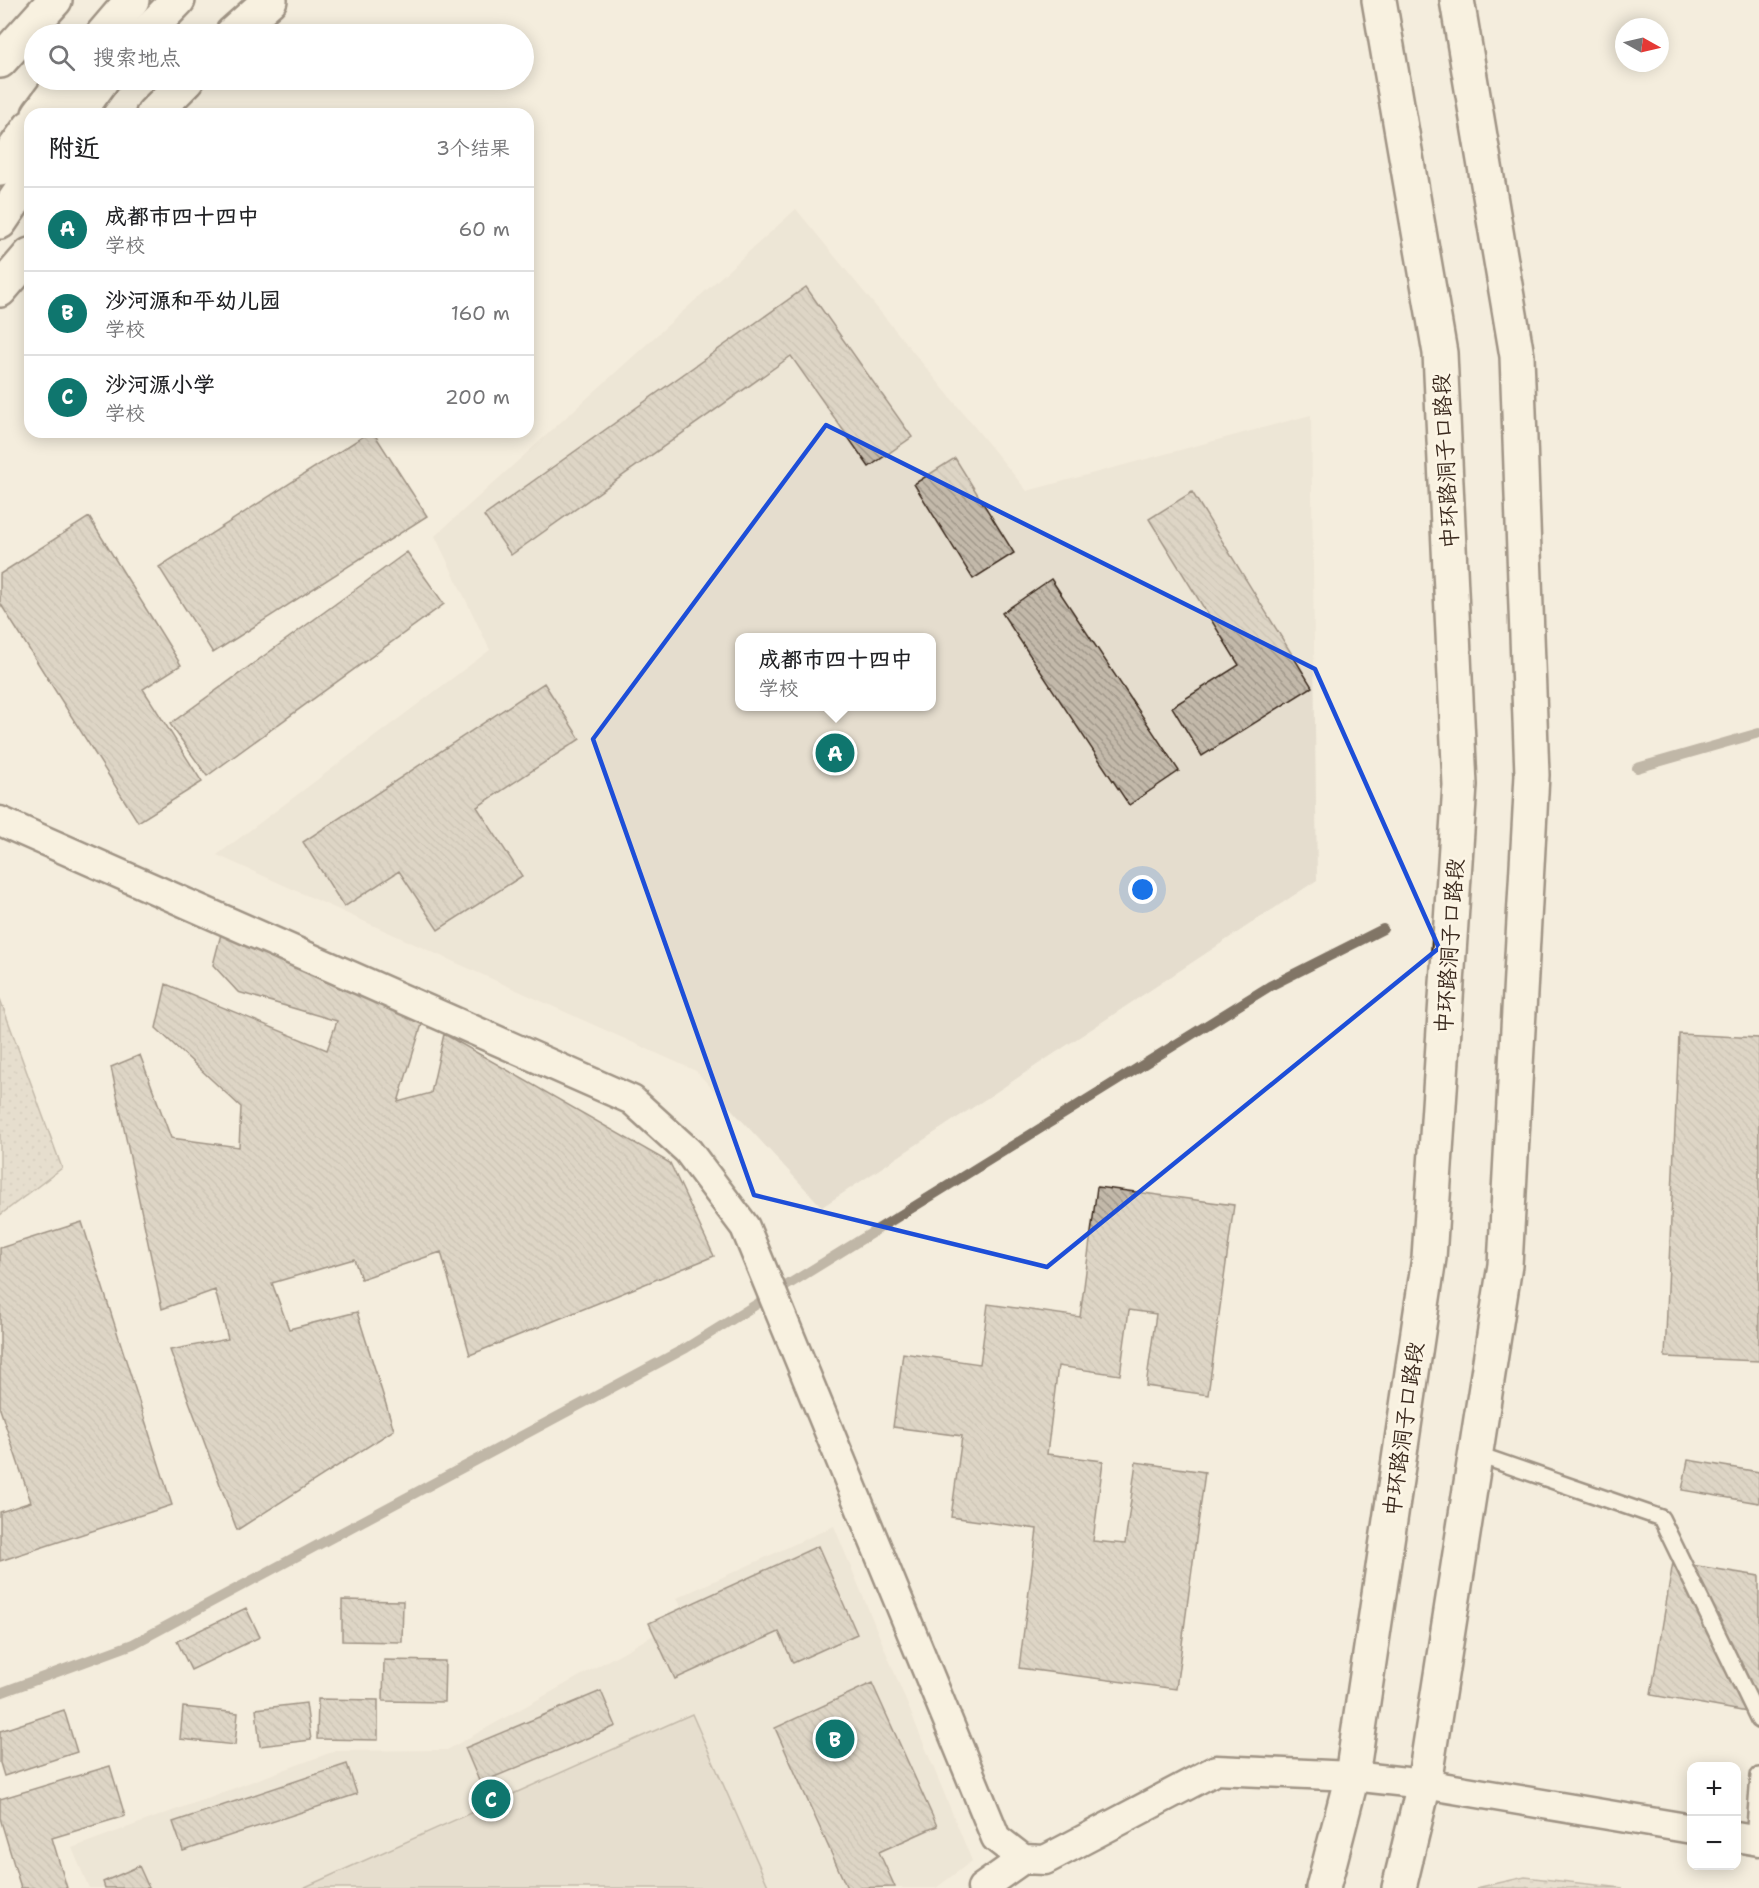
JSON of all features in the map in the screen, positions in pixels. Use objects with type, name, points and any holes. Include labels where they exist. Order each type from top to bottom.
[{"type":"main road","points":[[34,24],[56,0]]},
{"type":"main road","points":[[112,24],[132,0]]},
{"type":"main road","points":[[155,24],[178,0]]},
{"type":"main road","points":[[243,24],[270,0]]},
{"type":"main road","name":"中环路洞子口路段","points":[[1323,1888],[1352,1776],[1429,1258],[1460,785],[1440,353],[1379,0]]},
{"type":"main road","points":[[1399,1888],[1424,1784],[1505,1265],[1532,776],[1517,356],[1457,0]]},
{"type":"main road","points":[[0,61],[24,35]]},
{"type":"main road","points":[[43,108],[57,90]]},
{"type":"main road","points":[[81,108],[95,90]]},
{"type":"main road","points":[[159,108],[178,90]]},
{"type":"main road","points":[[0,169],[24,135]]},
{"type":"main road","points":[[0,222],[24,187]]},
{"type":"main road","points":[[0,290],[24,262]]},
{"type":"street","points":[[0,821],[632,1100],[688,1151],[745,1227],[996,1838],[1023,1859],[1045,1860],[1216,1770],[1352,1776],[1424,1784],[1687,1828]]},
{"type":"street","points":[[982,1888],[1023,1859]]},
{"type":"lane","points":[[1476,1454],[1661,1518],[1759,1720]]},
{"type":"lane","points":[[1750,1839],[1759,1776]]},
{"type":"highlighted area","points":[[826,425],[1315,669],[1439,948],[1047,1267],[754,1195],[593,739]]},
{"type":"shaded area","points":[[796,209],[1027,491],[1311,415],[1317,880],[822,1207],[696,1071],[217,855],[490,650],[435,536]]},
{"type":"shaded area","points":[[0,999],[62,1168],[0,1215]]},
{"type":"shaded area","points":[[834,1526],[972,1861],[936,1888],[89,1888],[72,1848],[335,1751],[447,1750],[686,1617],[677,1598]]},
{"type":"shaded area","points":[[692,1714],[769,1888],[303,1888]]},
{"type":"shaded area","points":[[1525,1877],[1623,1888],[1476,1888]]},
{"type":"building","points":[[806,287],[912,437],[869,467],[791,356],[511,555],[484,516]]},
{"type":"building","points":[[361,438],[377,438],[427,516],[213,653],[159,567]]},
{"type":"building","points":[[955,458],[1014,553],[973,579],[914,484]]},
{"type":"building","points":[[1192,492],[1312,687],[1202,756],[1172,707],[1239,665],[1149,519]]},
{"type":"building","points":[[89,517],[181,665],[143,689],[202,782],[138,822],[0,603],[0,574]]},
{"type":"building","points":[[407,552],[444,604],[207,776],[170,724]]},
{"type":"building","points":[[1051,579],[1179,771],[1129,805],[1002,613]]},
{"type":"building","points":[[544,683],[580,739],[477,807],[522,876],[438,930],[399,871],[344,907],[303,842]]},
{"type":"building","points":[[221,934],[423,1021],[398,1102],[431,1093],[444,1034],[670,1163],[714,1256],[470,1355],[441,1252],[361,1279],[354,1259],[272,1283],[289,1329],[357,1312],[394,1430],[237,1530],[170,1350],[228,1339],[215,1290],[162,1309],[111,1067],[140,1055],[171,1138],[239,1147],[241,1107],[156,1028],[166,984],[327,1050],[337,1021],[238,992],[213,965]]},
{"type":"building","points":[[1679,1034],[1759,1038],[1759,1361],[1665,1357]]},
{"type":"building","points":[[1097,1187],[1234,1205],[1208,1395],[1146,1386],[1156,1314],[1129,1310],[1120,1375],[1058,1366],[1047,1454],[1103,1461],[1093,1541],[1125,1544],[1136,1462],[1205,1472],[1176,1689],[1019,1668],[1037,1529],[951,1517],[962,1436],[893,1427],[903,1353],[980,1364],[988,1304],[1080,1317]]},
{"type":"building","points":[[82,1222],[172,1505],[0,1561],[0,1512],[31,1502],[0,1409],[0,1248]]},
{"type":"building","points":[[1688,1460],[1759,1472],[1759,1503],[1682,1490]]},
{"type":"building","points":[[818,1546],[857,1634],[793,1663],[779,1632],[675,1679],[649,1623]]},
{"type":"building","points":[[1673,1562],[1759,1576],[1759,1714],[1651,1695]]},
{"type":"building","points":[[342,1600],[403,1601],[402,1642],[342,1641]]},
{"type":"building","points":[[246,1608],[260,1637],[191,1670],[177,1641]]},
{"type":"building","points":[[384,1660],[445,1661],[444,1702],[383,1701]]},
{"type":"building","points":[[872,1683],[937,1826],[879,1852],[895,1887],[847,1888],[775,1728]]},
{"type":"building","points":[[601,1691],[616,1726],[480,1783],[465,1748]]},
{"type":"building","points":[[318,1699],[378,1700],[378,1740],[317,1739]]},
{"type":"building","points":[[306,1703],[311,1740],[260,1746],[256,1709]]},
{"type":"building","points":[[183,1707],[238,1713],[235,1745],[180,1739]]},
{"type":"building","points":[[64,1710],[77,1752],[4,1776],[0,1763],[0,1731]]},
{"type":"building","points":[[347,1764],[357,1794],[183,1851],[173,1822]]},
{"type":"building","points":[[110,1766],[125,1816],[52,1838],[67,1888],[21,1888],[0,1818],[0,1799]]},
{"type":"building","points":[[139,1866],[149,1888],[105,1888],[103,1882]]},
{"type":"waterway","points":[[1637,768],[1759,733]]},
{"type":"waterway","points":[[0,1693],[133,1644],[686,1348],[1270,986],[1383,929]]},
{"type":"place","name":"成都市四十四中","points":[[835,753]]},
{"type":"place","name":"沙河源和平幼儿园","points":[[835,1739]]},
{"type":"place","name":"沙河源小学","points":[[491,1799]]}]
